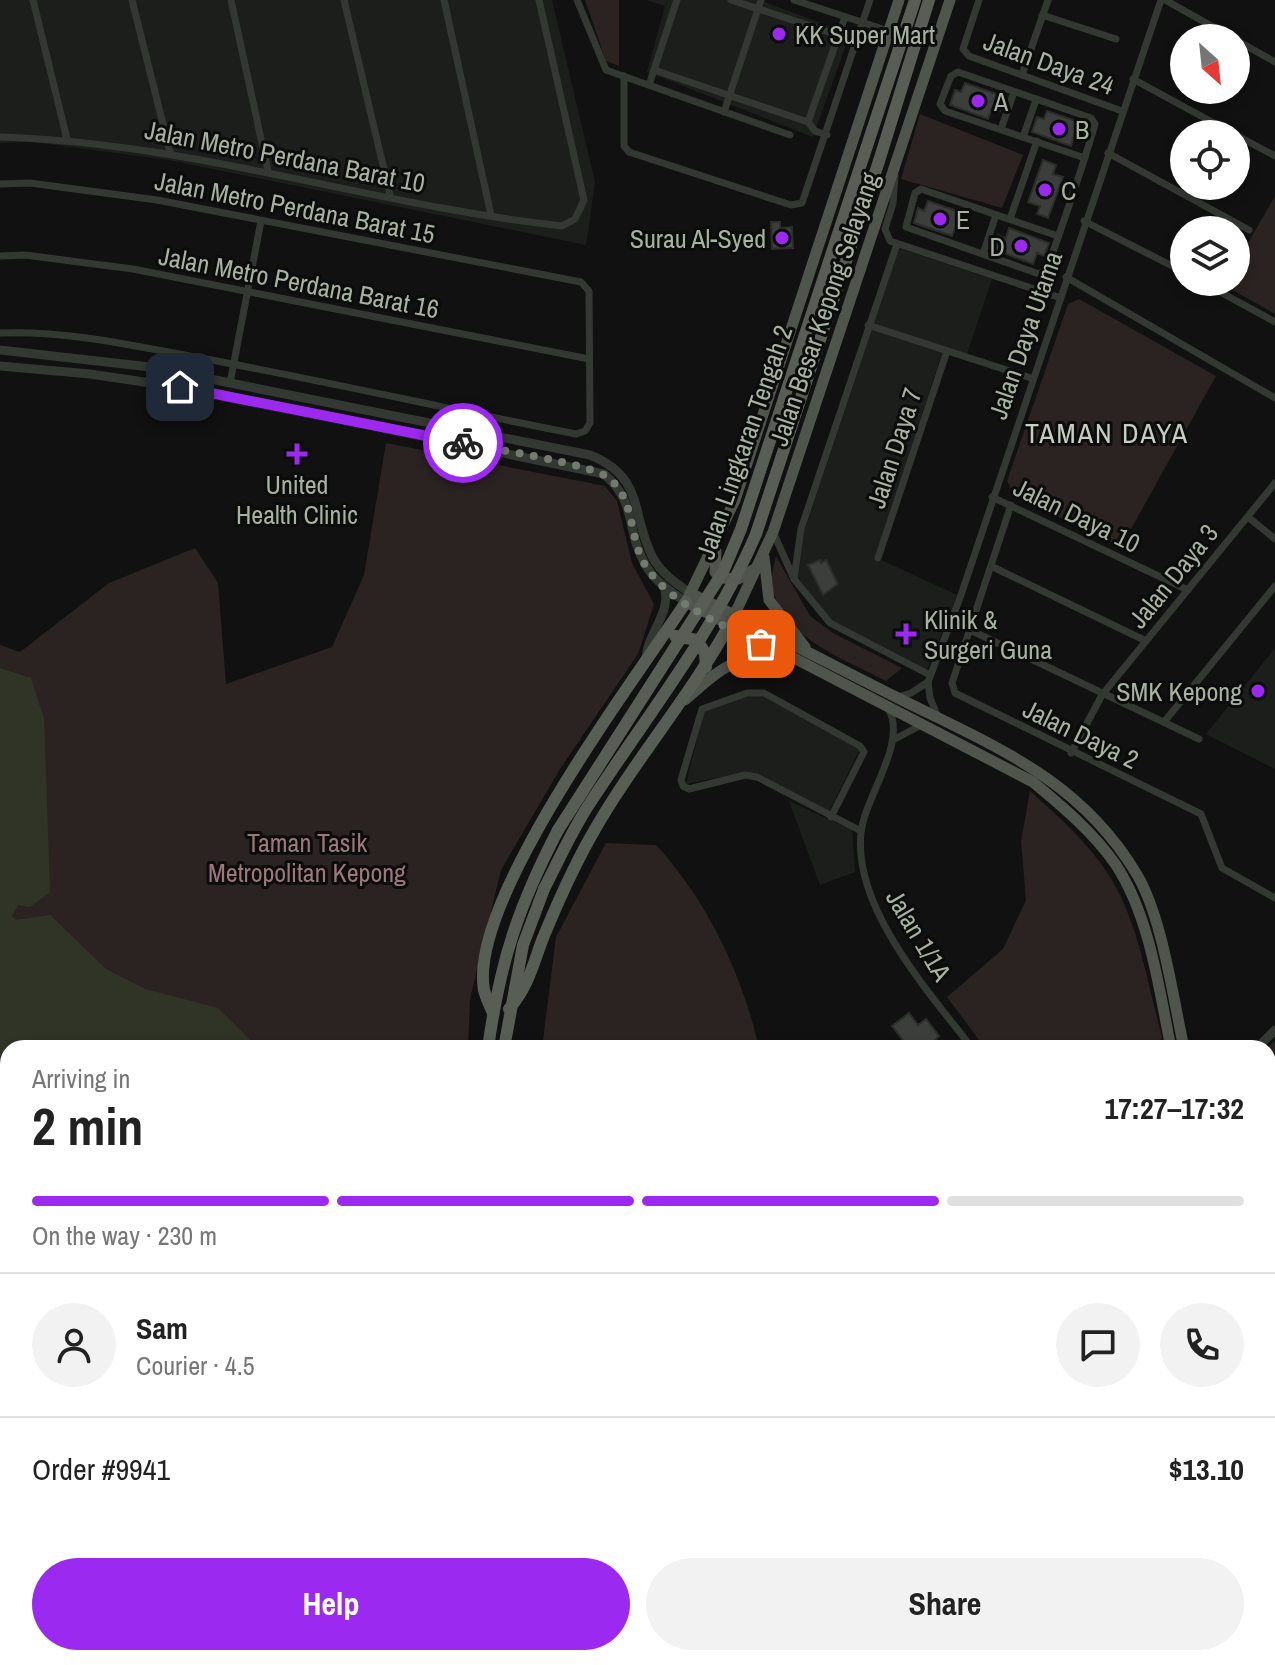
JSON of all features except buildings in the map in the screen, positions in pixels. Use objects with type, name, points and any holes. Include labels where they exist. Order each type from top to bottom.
[{"type":"highway","name":"Jalan Lingkaran Tengah 2","points":[[489,1040],[507,943],[530,882],[576,799],[682,640],[723,572],[741,529],[915,0]]},
{"type":"highway","name":"Jalan Lingkaran Tengah 2","points":[[505,1040],[523,945],[544,889],[589,805],[695,650],[737,578],[756,534],[929,0]]},
{"type":"highway","points":[[493,1013],[484,990],[485,967],[494,926],[526,848],[688,598]]},
{"type":"highway","points":[[509,1009],[527,987],[565,885],[590,838],[672,711],[706,667],[728,627]]},
{"type":"highway","points":[[658,645],[674,636],[692,636],[705,653],[706,667]]},
{"type":"main road","name":"Jalan Besar Kepong Selayang","points":[[688,598],[735,500],[822,244],[899,0]]},
{"type":"main road","name":"Jalan Besar Kepong Selayang","points":[[728,627],[773,532],[950,0]]},
{"type":"main road","points":[[719,537],[714,564],[721,578],[738,579],[761,561],[769,600],[810,652]]},
{"type":"main road","points":[[688,598],[735,614],[1041,772],[1088,811],[1121,850],[1144,889],[1168,971],[1182,1040]]},
{"type":"main road","points":[[688,598],[728,627],[1033,782],[1066,810],[1115,865],[1132,897],[1155,974],[1168,1040]]},
{"type":"main road","points":[[672,711],[714,675],[750,657],[762,656],[805,666]]},
{"type":"street","points":[[33,0],[67,139]]},
{"type":"street","points":[[132,0],[170,152]]},
{"type":"street","points":[[231,0],[268,171]]},
{"type":"street","points":[[344,0],[390,195]]},
{"type":"street","points":[[444,0],[491,215]]},
{"type":"street","name":"Jalan Metro Perdana Barat 10","points":[[0,137],[67,139],[170,152],[562,226],[575,219],[584,200],[539,0]]},
{"type":"street","points":[[577,0],[606,70],[790,135]]},
{"type":"street","points":[[649,85],[677,0]]},
{"type":"street","points":[[731,0],[759,4],[838,35]]},
{"type":"street","points":[[794,0],[889,31]]},
{"type":"street","points":[[624,76],[624,146],[629,152],[791,205],[802,203],[870,0]]},
{"type":"street","name":"Jalan Daya 24","points":[[979,0],[963,49],[969,56],[1122,111]]},
{"type":"street","points":[[1022,75],[1048,0]]},
{"type":"street","points":[[1163,0],[1207,24]]},
{"type":"street","name":"Jalan Daya Utama","points":[[929,678],[961,595],[1058,297],[1163,0]]},
{"type":"street","points":[[724,112],[759,4]]},
{"type":"street","points":[[1042,15],[1116,39]]},
{"type":"street","points":[[808,122],[845,17]]},
{"type":"street","points":[[1250,48],[1275,62]]},
{"type":"street","points":[[654,70],[808,122],[815,131],[827,135]]},
{"type":"street","points":[[1058,236],[921,189],[915,193],[906,227],[1039,274],[1047,269],[1085,158],[1094,121],[954,73],[940,104],[945,111],[1085,158]]},
{"type":"street","points":[[1133,79],[1208,120]]},
{"type":"street","points":[[1001,129],[1014,92]]},
{"type":"street","points":[[1023,137],[1036,100]]},
{"type":"street","points":[[1010,219],[1037,141]]},
{"type":"street","points":[[1250,143],[1275,156]]},
{"type":"street","points":[[1108,153],[1223,216]]},
{"type":"street","points":[[894,170],[896,187],[885,229],[890,241],[1058,297]]},
{"type":"street","name":"Jalan Metro Perdana Barat 15","points":[[0,184],[30,183],[157,200],[581,282],[589,291],[589,359]]},
{"type":"street","points":[[1073,195],[1091,202]]},
{"type":"street","points":[[983,254],[996,215]]},
{"type":"street","points":[[230,383],[261,221]]},
{"type":"street","points":[[1084,221],[1170,265]]},
{"type":"street","points":[[794,579],[801,529],[897,244]]},
{"type":"street","name":"Jalan Metro Perdana Barat 16","points":[[0,256],[25,255],[133,269],[589,359]]},
{"type":"street","points":[[1066,277],[1275,398]]},
{"type":"street","points":[[1228,296],[1275,322]]},
{"type":"street","points":[[868,325],[1031,378]]},
{"type":"street","points":[[0,333],[132,346],[576,434],[585,431],[590,423],[589,359]]},
{"type":"street","points":[[0,350],[150,367],[590,455],[610,463],[625,477],[654,559],[688,598]]},
{"type":"street","name":"Jalan Daya 7","points":[[878,558],[947,351]]},
{"type":"street","points":[[0,366],[90,374],[205,391],[604,474],[625,496],[638,549],[651,573],[664,586],[688,598]]},
{"type":"street","points":[[604,474],[610,463]]},
{"type":"street","name":"Jalan Daya 3","points":[[1071,753],[1102,695],[1275,483]]},
{"type":"street","name":"Jalan Daya 10","points":[[992,497],[1188,590]]},
{"type":"street","points":[[1011,505],[970,630],[1199,739]]},
{"type":"street","points":[[1248,517],[1275,539]]},
{"type":"street","points":[[773,532],[794,579],[830,623],[929,678]]},
{"type":"street","points":[[993,567],[1146,641]]},
{"type":"street","points":[[646,664],[649,638],[667,604],[664,586]]},
{"type":"street","points":[[1164,722],[1275,586]]},
{"type":"street","name":"Jalan Daya 2","points":[[970,630],[952,683],[959,696],[1201,814],[1222,868],[1275,898]]},
{"type":"street","points":[[896,697],[911,693],[929,678]]},
{"type":"street","points":[[929,678],[930,698],[939,718]]},
{"type":"street","points":[[831,817],[863,748],[764,693],[747,693],[702,709],[681,780],[683,786],[689,789],[745,775],[757,777],[831,817],[861,831]]},
{"type":"street","name":"Jalan 1/1A","points":[[889,710],[894,740],[861,831],[872,899],[915,976],[960,1040]]},
{"type":"street","points":[[894,740],[921,725]]},
{"type":"shaded area","points":[[0,0],[552,0],[595,182],[586,245],[169,160],[33,142],[0,143]]},
{"type":"shaded area","points":[[646,0],[759,0],[850,34],[813,137],[647,72],[665,6]]},
{"type":"shaded area","points":[[899,248],[992,279],[967,354],[944,347],[875,557],[957,595],[927,670],[832,622],[798,578],[804,532]]},
{"type":"shaded area","name":"SMK Kepong","points":[[1275,648],[1275,769],[1206,734]]},
{"type":"shaded area","points":[[0,668],[31,678],[44,719],[50,892],[30,907],[18,905],[12,916],[16,920],[50,915],[106,969],[145,989],[218,1008],[250,1040],[0,1040]]},
{"type":"shaded area","points":[[748,696],[764,697],[860,749],[829,812],[756,773],[745,772],[686,784],[704,711]]},
{"type":"shaded area","points":[[789,801],[852,830],[855,872],[820,885]]},
{"type":"green space","points":[[585,0],[619,0],[619,66],[606,61]]},
{"type":"green space","points":[[920,114],[1023,155],[1002,208],[901,179]]},
{"type":"green space","points":[[1275,196],[1275,314],[1243,296],[1250,296],[1250,240]]},
{"type":"green space","points":[[1079,299],[1216,376],[1121,547],[1015,496],[1007,481],[1068,304]]},
{"type":"green space","name":"Taman Tasik Metropolitan Kepong","points":[[386,443],[605,486],[617,501],[632,563],[654,604],[638,654],[560,769],[501,870],[470,999],[468,1040],[0,1040],[0,645],[20,652],[109,583],[195,548],[218,583],[226,684],[332,647],[364,575]]},
{"type":"green space","points":[[776,556],[810,616],[833,633],[902,668],[886,681],[833,654],[799,631],[776,600],[772,578]]},
{"type":"green space","points":[[1030,791],[1063,821],[1102,865],[1120,895],[1136,934],[1161,1040],[979,1040],[947,997],[1003,949],[1026,900],[1021,841]]},
{"type":"green space","points":[[606,843],[656,845],[691,890],[720,939],[743,993],[757,1040],[543,1040],[556,937]]},
{"type":"way so far","points":[[463,443],[604,474],[625,496],[638,549],[657,580],[686,602],[761,644]]},
{"type":"place","name":"KK Super Mart","points":[[779,34]]},
{"type":"place","name":"A","points":[[978,101]]},
{"type":"place","name":"B","points":[[1059,129]]},
{"type":"place","name":"C","points":[[1045,190]]},
{"type":"place","name":"E","points":[[940,219]]},
{"type":"place","name":"Surau Al-Syed","points":[[782,238]]},
{"type":"place","name":"D","points":[[1021,246]]},
{"type":"place","name":"United Health Clinic","points":[[297,454]]},
{"type":"place","name":"Klinik & Surgeri Guna","points":[[906,634]]},
{"type":"place","name":"SMK Kepong","points":[[1258,691]]},
{"type":"district","name":"TAMAN DAYA","points":[[1107,433]]},
{"type":"route","points":[[180,387],[463,443]]}]
